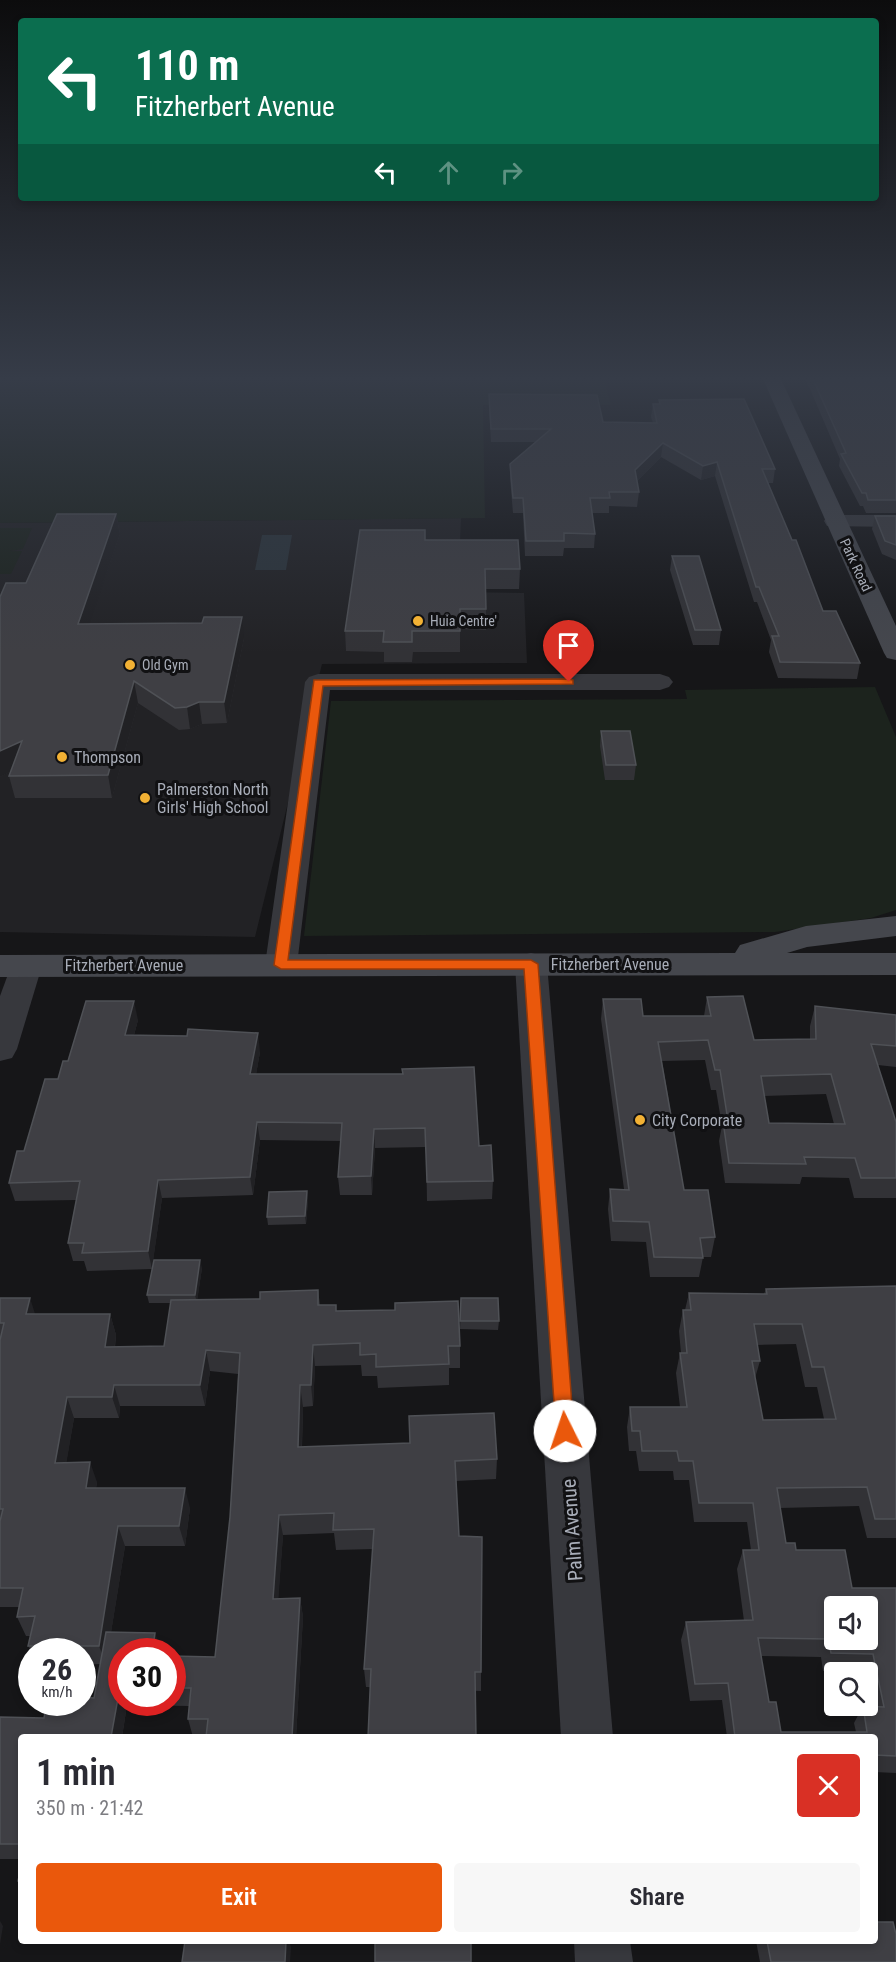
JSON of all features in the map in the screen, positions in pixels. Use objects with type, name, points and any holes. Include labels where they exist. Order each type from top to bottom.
[{"type":"main road","name":"Park Road","points":[[813,471],[896,653]]},
{"type":"main road","points":[[714,964],[806,937],[896,927]]},
{"type":"main road","name":"Fitzherbert Avenue","points":[[13,966],[896,964]]},
{"type":"street","points":[[836,521],[896,521]]},
{"type":"street","points":[[281,965],[318,682],[660,682]]},
{"type":"street","name":"Palm Avenue","points":[[531,964],[587,1734]]},
{"type":"street","points":[[0,1049],[13,966]]},
{"type":"street","points":[[602,1944],[604,1962]]},
{"type":"shaded area","points":[[0,471],[484,471],[485,518],[0,523]]},
{"type":"shaded area","name":"Palmerston North Girls' High School","points":[[461,518],[458,592],[524,593],[527,663],[322,664],[255,937],[0,932],[0,523]]},
{"type":"shaded area","points":[[0,528],[32,528],[23,549],[10,551],[22,551],[11,574],[0,574]]},
{"type":"shaded area","points":[[262,535],[292,535],[286,570],[255,570]]},
{"type":"shaded area","points":[[875,687],[896,737],[896,910],[871,918],[775,932],[304,936],[331,701],[687,699],[685,690]]},
{"type":"building","points":[[511,471],[635,471],[639,492],[609,492],[610,498],[590,498],[595,534],[564,533],[564,541],[526,541],[523,498],[513,498]]},
{"type":"building","points":[[720,471],[763,471],[792,540],[796,540],[823,611],[836,611],[860,663],[780,662],[772,636],[779,636],[759,587],[756,587]]},
{"type":"building","points":[[850,471],[896,471],[896,500],[868,500],[866,493],[862,493]]},
{"type":"building","points":[[57,514],[116,514],[78,624],[202,623],[204,617],[242,617],[224,702],[199,702],[187,707],[175,708],[134,681],[108,775],[9,776],[22,741],[0,751],[0,597],[6,583],[26,583]]},
{"type":"building","points":[[875,516],[896,516],[896,545],[885,541]]},
{"type":"building","points":[[360,530],[425,530],[425,540],[518,540],[520,569],[485,569],[486,609],[460,609],[460,631],[412,631],[412,642],[383,642],[384,631],[345,631]]},
{"type":"building","points":[[672,556],[699,556],[721,630],[695,630]]},
{"type":"building","points":[[601,731],[630,731],[636,765],[606,765]]},
{"type":"building","points":[[743,996],[754,1040],[816,1039],[815,1006],[896,1015],[896,1046],[871,1044],[896,1122],[896,1178],[861,1178],[855,1158],[804,1157],[806,1164],[729,1163],[723,1121],[728,1121],[720,1070],[715,1070],[708,1040],[658,1042],[684,1190],[708,1190],[715,1237],[700,1238],[703,1258],[654,1257],[649,1222],[613,1221],[610,1189],[629,1190],[603,999],[641,999],[643,1016],[711,1016],[707,997]],"holes":[[[831,1074],[845,1124],[769,1123],[761,1076]]]},
{"type":"building","points":[[86,1001],[134,1001],[125,1035],[187,1036],[188,1029],[258,1033],[250,1074],[403,1074],[402,1069],[474,1067],[479,1146],[491,1145],[493,1181],[427,1182],[425,1128],[374,1129],[371,1176],[338,1177],[342,1123],[257,1122],[250,1177],[158,1180],[148,1251],[82,1253],[84,1243],[68,1243],[80,1181],[9,1183],[17,1151],[24,1151],[45,1079],[58,1079],[63,1061],[68,1061]]},
{"type":"building","points":[[307,1191],[305,1216],[267,1217],[269,1192]]},
{"type":"building","points":[[154,1260],[200,1260],[195,1295],[147,1295]]},
{"type":"building","points":[[896,1286],[896,1519],[875,1519],[867,1487],[777,1488],[786,1543],[795,1543],[796,1550],[845,1550],[852,1588],[896,1588],[896,1756],[878,1755],[878,1734],[735,1734],[728,1683],[695,1684],[686,1622],[753,1620],[743,1550],[759,1550],[753,1503],[699,1503],[693,1461],[679,1461],[677,1451],[642,1451],[640,1431],[632,1431],[630,1407],[687,1407],[680,1353],[687,1353],[683,1310],[691,1310],[689,1293],[767,1294],[766,1289]],"holes":[[[754,1324],[802,1324],[812,1367],[824,1367],[836,1419],[763,1420],[752,1361],[760,1361]],[[824,1596],[878,1596],[878,1650],[830,1650],[831,1653],[873,1654],[875,1662],[878,1662],[878,1678],[884,1707],[878,1707],[878,1716],[865,1716],[867,1732],[781,1732],[776,1702],[769,1702],[758,1638],[824,1639]]]},
{"type":"building","points":[[318,1290],[318,1305],[336,1305],[336,1311],[395,1310],[395,1303],[458,1301],[460,1346],[448,1346],[449,1364],[376,1367],[376,1354],[360,1355],[360,1343],[313,1345],[311,1385],[300,1385],[298,1447],[410,1443],[409,1416],[494,1413],[497,1459],[455,1461],[459,1536],[482,1537],[481,1672],[475,1672],[476,1734],[368,1734],[371,1669],[364,1669],[374,1529],[333,1530],[334,1513],[279,1515],[273,1599],[300,1598],[292,1734],[206,1734],[208,1719],[188,1719],[191,1688],[186,1688],[186,1656],[215,1657],[230,1517],[240,1353],[206,1350],[200,1385],[114,1385],[112,1397],[67,1397],[55,1463],[90,1462],[86,1488],[185,1488],[179,1526],[118,1526],[99,1646],[96,1646],[96,1638],[30,1638],[35,1616],[17,1617],[23,1588],[0,1588],[0,1521],[3,1509],[0,1509],[0,1340],[4,1323],[0,1323],[0,1298],[30,1298],[26,1314],[110,1314],[105,1347],[164,1346],[171,1300],[260,1299],[260,1292]]},
{"type":"building","points":[[461,1298],[498,1298],[499,1321],[460,1321]]},
{"type":"building","points":[[106,1632],[155,1633],[154,1638],[108,1638],[108,1716],[115,1716],[112,1734],[18,1734],[18,1844],[0,1844],[0,1717],[44,1718],[44,1716],[96,1716],[96,1687]]},
{"type":"building","points":[[878,1922],[893,1922],[896,1934],[896,1962],[771,1962],[768,1944],[878,1944]]},
{"type":"building","points":[[185,1944],[286,1944],[285,1962],[182,1962]]},
{"type":"building","points":[[375,1944],[471,1944],[471,1962],[375,1962]]},
{"type":"place","name":"Huia Centre'","points":[[418,621]]},
{"type":"place","name":"Old Gym","points":[[130,665]]},
{"type":"place","name":"Thompson","points":[[62,757]]},
{"type":"place","name":"Palmerston North Girls' High School","points":[[145,798]]},
{"type":"place","name":"City Corporate","points":[[640,1120]]},
{"type":"route","points":[[565,1431],[531,964],[281,965],[318,682],[569,682]]}]
